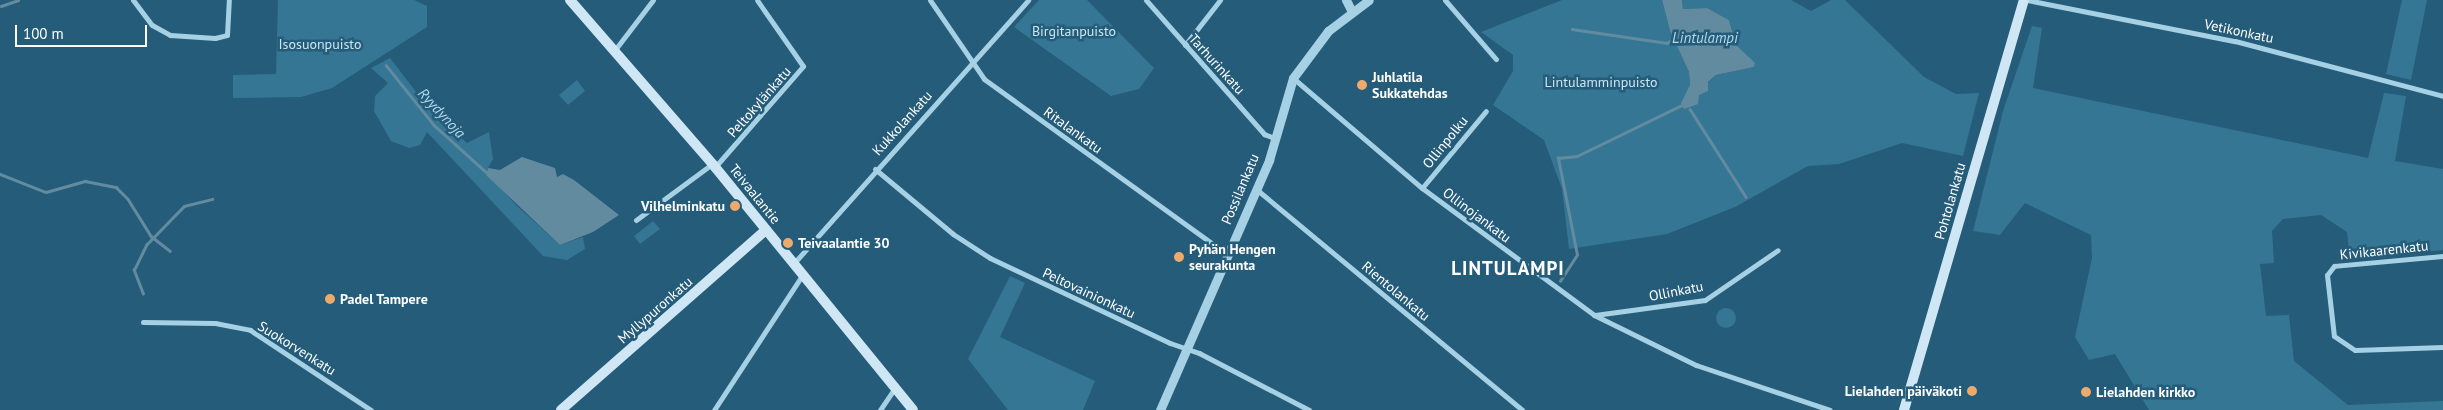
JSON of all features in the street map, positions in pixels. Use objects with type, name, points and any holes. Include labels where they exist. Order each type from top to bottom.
[{"type":"main road","name":"Teivaalantie","points":[[570,0],[713,166],[913,410]]},
{"type":"main road","name":"Pohtolankatu","points":[[1904,410],[2025,0]]},
{"type":"main road","name":"Myllypuronkatu","points":[[561,410],[766,230]]},
{"type":"street","points":[[133,0],[152,25],[170,35],[227,35],[229,0]]},
{"type":"street","points":[[614,51],[653,0]]},
{"type":"street","name":"Peltokylänkatu","points":[[713,166],[803,66],[757,0]]},
{"type":"street","name":"Ritalankatu","points":[[930,0],[973,60],[984,79],[1228,255]]},
{"type":"street","name":"Kukkolankatu","points":[[794,264],[875,170],[1028,0]]},
{"type":"street","name":"Tarhurinkatu","points":[[1146,0],[1264,134],[1274,138]]},
{"type":"street","points":[[1185,46],[1220,0]]},
{"type":"street","points":[[1346,0],[1351,10]]},
{"type":"street","name":"Possilankatu","points":[[1160,410],[1256,189],[1293,78],[1319,40],[1351,10],[1369,0]]},
{"type":"street","points":[[1444,0],[1496,59]]},
{"type":"street","name":"Vetikonkatu","points":[[2025,0],[2235,41],[2443,96]]},
{"type":"street","name":"Ollinojankatu","points":[[1293,78],[1422,188],[1594,315],[1696,365],[1830,410]]},
{"type":"street","name":"Ollinpolku","points":[[1422,188],[1486,110]]},
{"type":"street","points":[[636,220],[713,166]]},
{"type":"street","name":"Peltovainionkatu","points":[[875,170],[952,234],[990,258],[1185,349],[1309,410]]},
{"type":"street","name":"Rientolankatu","points":[[1256,189],[1522,410]]},
{"type":"street","name":"Ollinkatu","points":[[1594,315],[1705,300],[1778,250]]},
{"type":"street","name":"Kivikaarenkatu","points":[[2443,256],[2334,266],[2327,275],[2334,336],[2355,350],[2443,347]]},
{"type":"street","points":[[714,410],[803,274]]},
{"type":"street","name":"Suokorvenkatu","points":[[142,322],[216,323],[250,330],[372,410]]},
{"type":"street","points":[[880,410],[895,388]]},
{"type":"green space","name":"Isosuonpuisto","points":[[278,0],[414,0],[427,6],[427,27],[332,88],[301,97],[233,98],[233,75],[276,74]]},
{"type":"green space","name":"Birgitanpuisto","points":[[1039,0],[1087,0],[1154,68],[1139,89],[1111,96],[1014,27]]},
{"type":"green space","name":"Lintulamminpuisto","points":[[1562,0],[1662,0],[1670,31],[1689,72],[1690,85],[1683,107],[1716,75],[1754,67],[1736,45],[1729,20],[1707,8],[1683,9],[1682,0],[1791,0],[1811,11],[1831,0],[1845,0],[1924,77],[1956,94],[1979,93],[1963,156],[1902,143],[1839,164],[1808,166],[1735,207],[1667,234],[1569,249],[1562,189],[1544,140],[1493,105],[1513,71],[1513,55],[1481,32]]},
{"type":"green space","points":[[2402,0],[2427,0],[2411,80],[2386,74]]},
{"type":"green space","points":[[2032,26],[2042,28],[2033,88],[2368,158],[2384,93],[2406,96],[2395,161],[2443,169],[2443,250],[2350,260],[2347,232],[2321,215],[2283,219],[2272,231],[2274,263],[2260,264],[2266,316],[2289,315],[2294,361],[2348,405],[2443,401],[2443,410],[2149,410],[2115,354],[2089,360],[2075,337],[2092,258],[2091,235],[2025,203],[2000,235],[1973,231],[2003,111]]},
{"type":"green space","points":[[390,58],[430,110],[467,143],[489,132],[493,159],[486,172],[516,205],[560,245],[583,237],[585,249],[567,260],[543,256],[427,132],[420,145],[409,148],[391,141],[374,111],[375,96],[388,83],[371,68]]},
{"type":"green space","points":[[577,80],[585,91],[568,105],[559,95]]},
{"type":"green space","points":[[653,221],[660,229],[640,244],[634,236]]},
{"type":"green space","points":[[1010,276],[1025,283],[1000,337],[1095,381],[1083,410],[1008,410],[968,359]]},
{"type":"green space","points":[[1722,308],[1730,308],[1736,314],[1736,322],[1730,328],[1722,328],[1716,322],[1716,314]]},
{"type":"water","name":"Lintulampi","points":[[1662,0],[1682,0],[1683,9],[1707,8],[1729,20],[1736,45],[1755,63],[1754,67],[1716,75],[1708,82],[1708,91],[1699,95],[1698,104],[1684,109],[1681,103],[1690,85],[1689,72],[1670,31]]},
{"type":"water","points":[[522,157],[555,168],[557,177],[563,174],[574,180],[619,215],[593,232],[560,245],[486,175],[488,168],[500,170]]},
{"type":"waterway","points":[[1,6],[18,0]]},
{"type":"waterway","points":[[1572,29],[1667,43],[1673,39]]},
{"type":"waterway","name":"Ryydynoja","points":[[386,65],[434,125],[486,172]]},
{"type":"waterway","points":[[1560,281],[1577,255],[1558,158],[1577,156],[1682,105]]},
{"type":"waterway","points":[[1690,109],[1746,197]]},
{"type":"waterway","points":[[0,174],[46,192],[85,181],[116,187],[128,199],[151,236],[170,251]]},
{"type":"waterway","points":[[143,294],[134,270],[146,245],[184,206],[212,199]]},
{"type":"place","name":"Juhlatila Sukkatehdas","points":[[1362,85]]},
{"type":"place","name":"Vilhelminkatu","points":[[735,206]]},
{"type":"place","name":"Teivaalantie 30","points":[[788,243]]},
{"type":"place","name":"Pyhän Hengen seurakunta","points":[[1179,257]]},
{"type":"place","name":"Padel Tampere","points":[[330,299]]},
{"type":"place","name":"Lielahden päiväkoti","points":[[1972,391]]},
{"type":"place","name":"Lielahden kirkko","points":[[2086,392]]},
{"type":"district","name":"LINTULAMPI","points":[[1508,269]]}]
